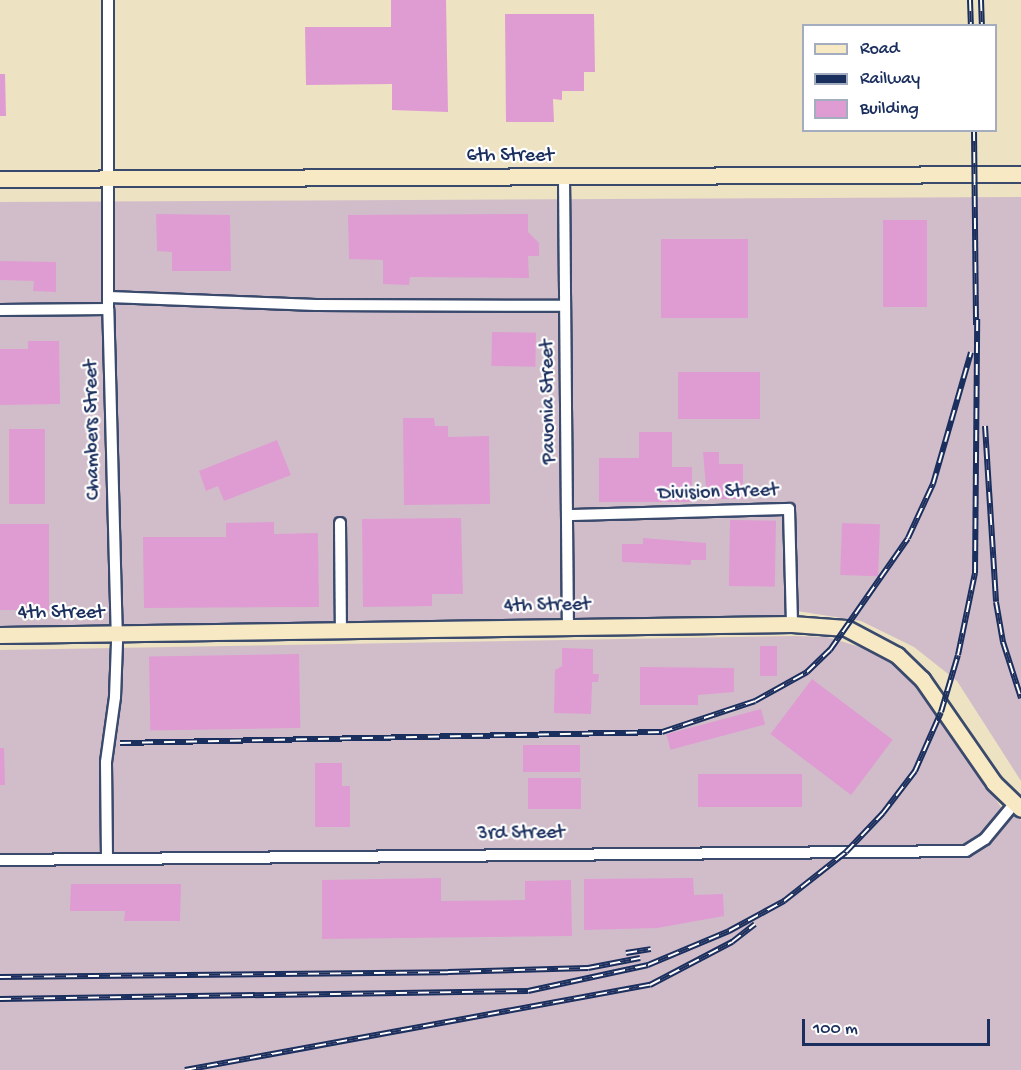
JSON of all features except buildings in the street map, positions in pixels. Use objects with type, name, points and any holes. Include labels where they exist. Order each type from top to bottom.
[{"type":"main road","name":"6th Street","points":[[0,179],[1021,174]]},
{"type":"main road","name":"4th Street","points":[[0,634],[341,633],[792,624],[846,628],[897,655],[922,678],[994,783],[1018,806]]},
{"type":"street","name":"Chambers Street","points":[[107,859],[106,762],[115,698],[117,634],[108,309],[111,179],[108,0]]},
{"type":"street","name":"Pavonia Street","points":[[564,177],[569,515],[568,627]]},
{"type":"street","points":[[109,297],[316,305],[565,306]]},
{"type":"street","points":[[0,310],[108,309]]},
{"type":"street","name":"Division Street","points":[[569,515],[789,509],[792,624]]},
{"type":"street","points":[[340,523],[341,633]]},
{"type":"street","name":"3rd Street","points":[[0,860],[966,851],[985,839],[1018,806]]},
{"type":"shaded area","points":[[1021,197],[1021,781],[957,681],[914,647],[861,621],[797,611],[796,619],[0,627],[0,202]]},
{"type":"shaded area","points":[[827,637],[880,653],[917,685],[1001,807],[1021,820],[1021,1070],[0,1070],[0,650]]},
{"type":"railway","points":[[970,0],[971,24]]},
{"type":"railway","points":[[981,0],[982,24]]},
{"type":"railway","points":[[974,132],[976,325]]},
{"type":"railway","points":[[0,999],[528,991],[648,965],[729,931],[784,901],[846,852],[883,813],[915,771],[941,712],[958,655],[975,573],[977,319]]},
{"type":"railway","points":[[120,743],[662,732],[755,701],[807,672],[830,650],[908,538],[933,484],[971,352]]},
{"type":"railway","points":[[985,426],[996,602],[1003,642],[1021,698]]},
{"type":"railway","points":[[185,1070],[650,985],[732,942],[755,924]]},
{"type":"railway","points":[[626,953],[651,949]]},
{"type":"railway","points":[[0,977],[448,972],[588,968],[640,958]]}]
